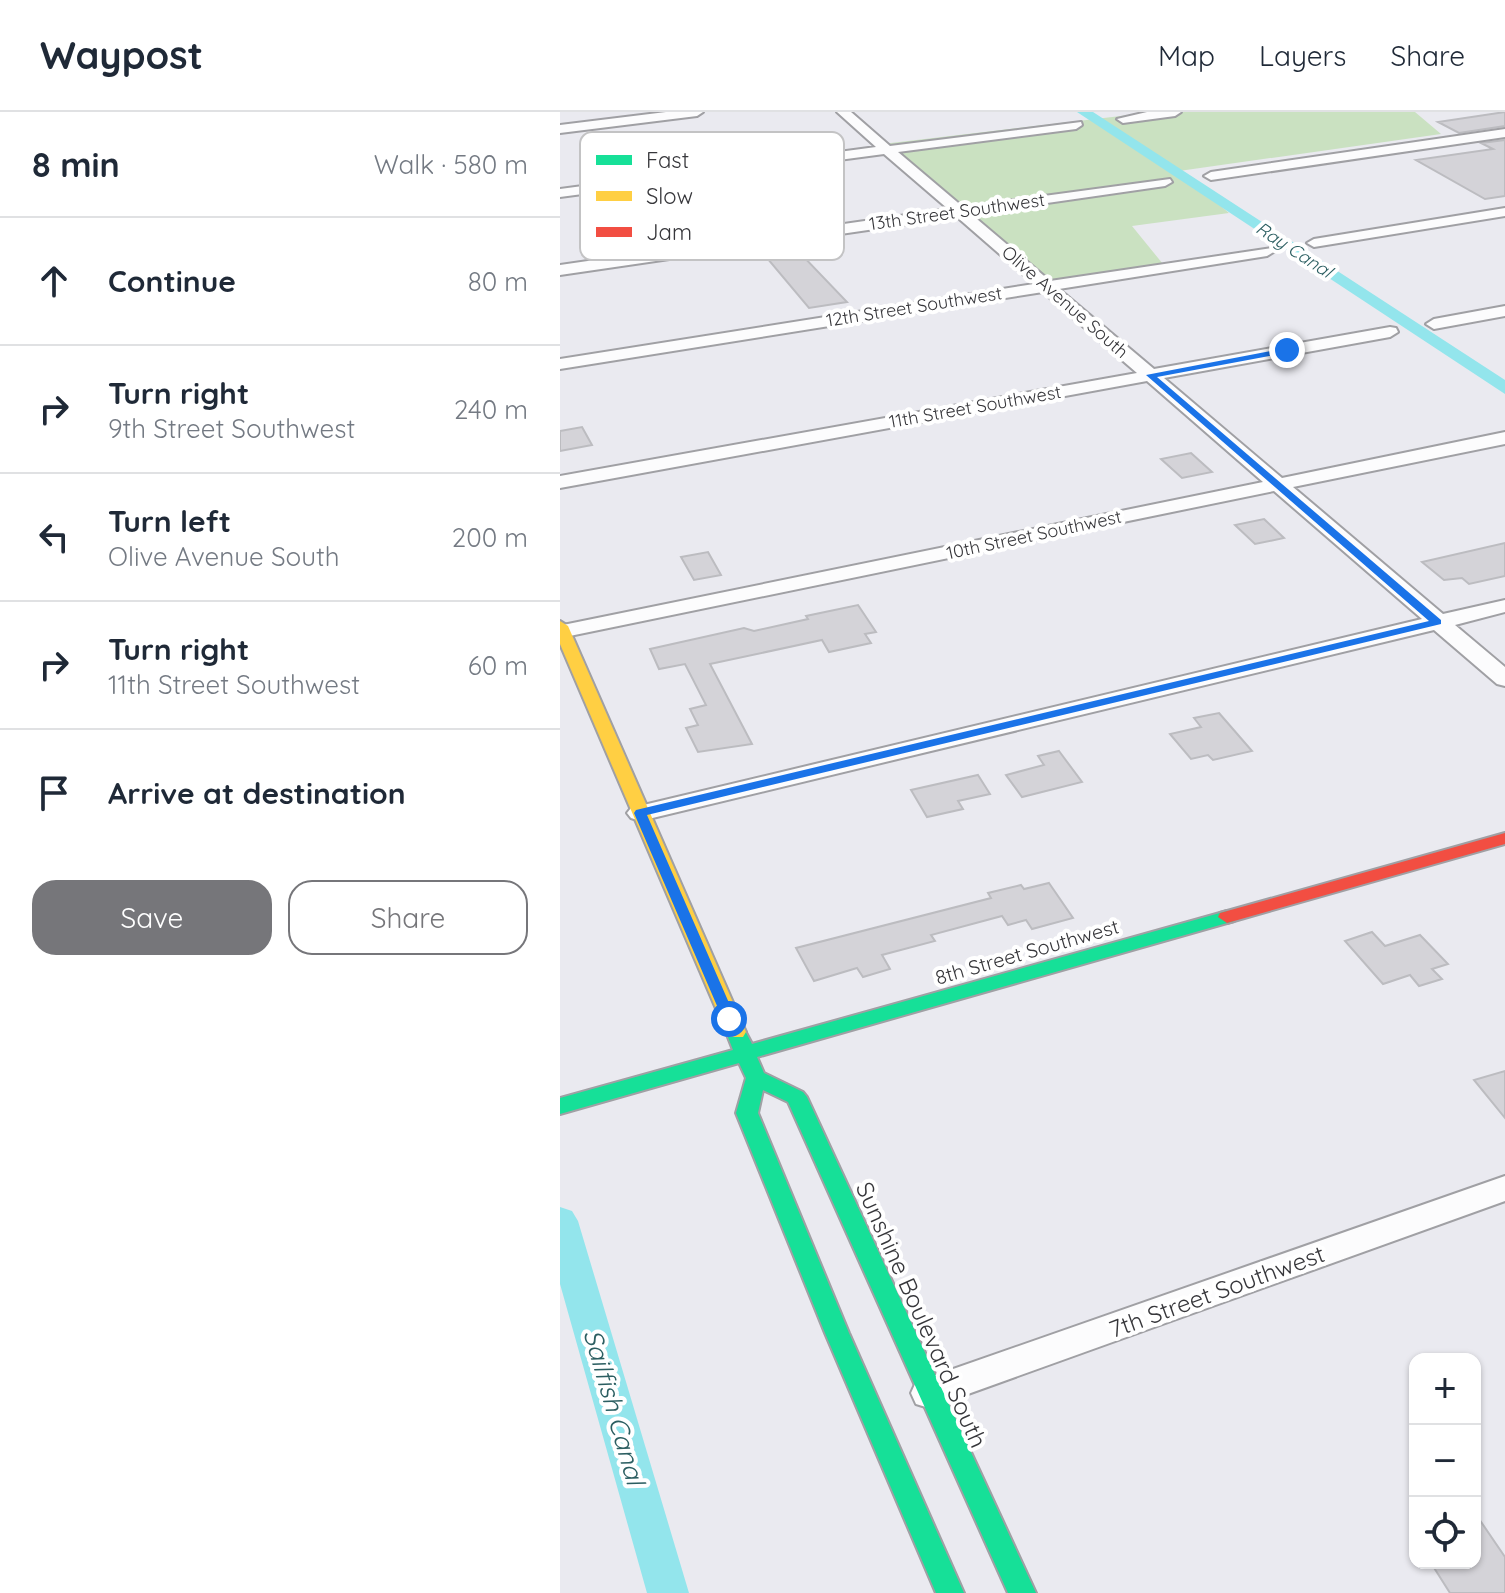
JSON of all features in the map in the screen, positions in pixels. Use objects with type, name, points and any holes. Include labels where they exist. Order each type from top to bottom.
[{"type":"street","points":[[560,129],[697,112]]},
{"type":"street","name":"Olive Avenue South","points":[[843,112],[1505,679]]},
{"type":"street","points":[[1123,119],[1175,112]]},
{"type":"street","points":[[844,156],[1076,125]]},
{"type":"street","points":[[1211,176],[1505,133]]},
{"type":"street","name":"13th Street Southwest","points":[[844,229],[1165,182]]},
{"type":"street","points":[[560,193],[580,190]]},
{"type":"street","points":[[1314,243],[1505,212]]},
{"type":"street","name":"12th Street Southwest","points":[[560,364],[1267,251]]},
{"type":"street","name":"13th Street Southwest","points":[[560,270],[629,260]]},
{"type":"street","points":[[1434,324],[1505,311]]},
{"type":"street","name":"11th Street Southwest","points":[[560,482],[1390,332]]},
{"type":"street","name":"10th Street Southwest","points":[[561,629],[1505,438]]},
{"type":"street","points":[[640,813],[1505,606]]},
{"type":"street","points":[[561,629],[756,1078],[747,1113],[837,1333],[950,1593]]},
{"type":"street","name":"8th Street Southwest","points":[[560,1106],[1505,838]]},
{"type":"street","name":"Sunshine Boulevard South","points":[[756,1078],[796,1097],[1022,1593]]},
{"type":"street","name":"7th Street Southwest","points":[[929,1393],[1505,1188]]},
{"type":"green space","points":[[1155,112],[1415,112],[1441,134],[1179,171],[1229,213],[1132,226],[1167,269],[1058,286],[874,145]]},
{"type":"building","points":[[1505,112],[1505,126],[1459,133],[1438,122]]},
{"type":"building","points":[[1505,140],[1505,196],[1485,199],[1416,160],[1493,149],[1481,143]]},
{"type":"building","points":[[769,260],[807,260],[847,302],[809,308]]},
{"type":"building","points":[[582,427],[592,445],[560,451],[560,431]]},
{"type":"building","points":[[1191,453],[1212,472],[1182,478],[1161,459]]},
{"type":"building","points":[[1264,519],[1284,538],[1255,544],[1235,525]]},
{"type":"building","points":[[1505,543],[1505,576],[1469,584],[1462,578],[1444,580],[1422,562]]},
{"type":"building","points":[[708,552],[721,575],[694,580],[681,557]]},
{"type":"building","points":[[858,605],[876,632],[865,634],[871,643],[829,652],[822,640],[710,664],[752,744],[698,752],[686,728],[698,725],[690,709],[706,705],[685,664],[659,669],[650,649],[744,628],[754,631]]},
{"type":"building","points":[[1219,713],[1252,751],[1213,760],[1208,755],[1191,759],[1170,734],[1201,727],[1194,718]]},
{"type":"building","points":[[1059,751],[1082,782],[1022,797],[1006,775],[1044,765],[1038,756]]},
{"type":"building","points":[[978,775],[990,794],[958,801],[963,809],[927,817],[911,790]]},
{"type":"building","points":[[1049,883],[1073,918],[1032,929],[1026,920],[1008,925],[1002,916],[931,935],[935,941],[882,955],[890,969],[863,977],[857,968],[814,981],[796,948],[991,898],[988,893],[1021,885],[1024,889]]},
{"type":"building","points":[[1372,932],[1385,946],[1420,935],[1448,964],[1432,969],[1442,979],[1419,986],[1410,975],[1383,984],[1345,941]]},
{"type":"building","points":[[1505,1071],[1505,1118],[1474,1080]]},
{"type":"building","points":[[1481,1522],[1505,1557],[1505,1593],[1450,1593],[1435,1569],[1481,1569]]},
{"type":"waterway","name":"Ray Canal","points":[[1084,112],[1505,388]]},
{"type":"waterway","name":"Sailfish Canal","points":[[560,1221],[668,1593]]},
{"type":"traffic: fast","points":[[560,1106],[1227,917]]},
{"type":"traffic: fast","points":[[736,1032],[756,1078],[747,1113],[837,1333],[950,1593]]},
{"type":"traffic: fast","points":[[756,1078],[796,1097],[1022,1593]]},
{"type":"traffic: slow","points":[[560,626],[736,1032]]},
{"type":"traffic: jam","points":[[1227,917],[1505,838]]},
{"type":"route","points":[[729,1019],[640,813],[1438,622],[1150,375],[1287,350]]}]
